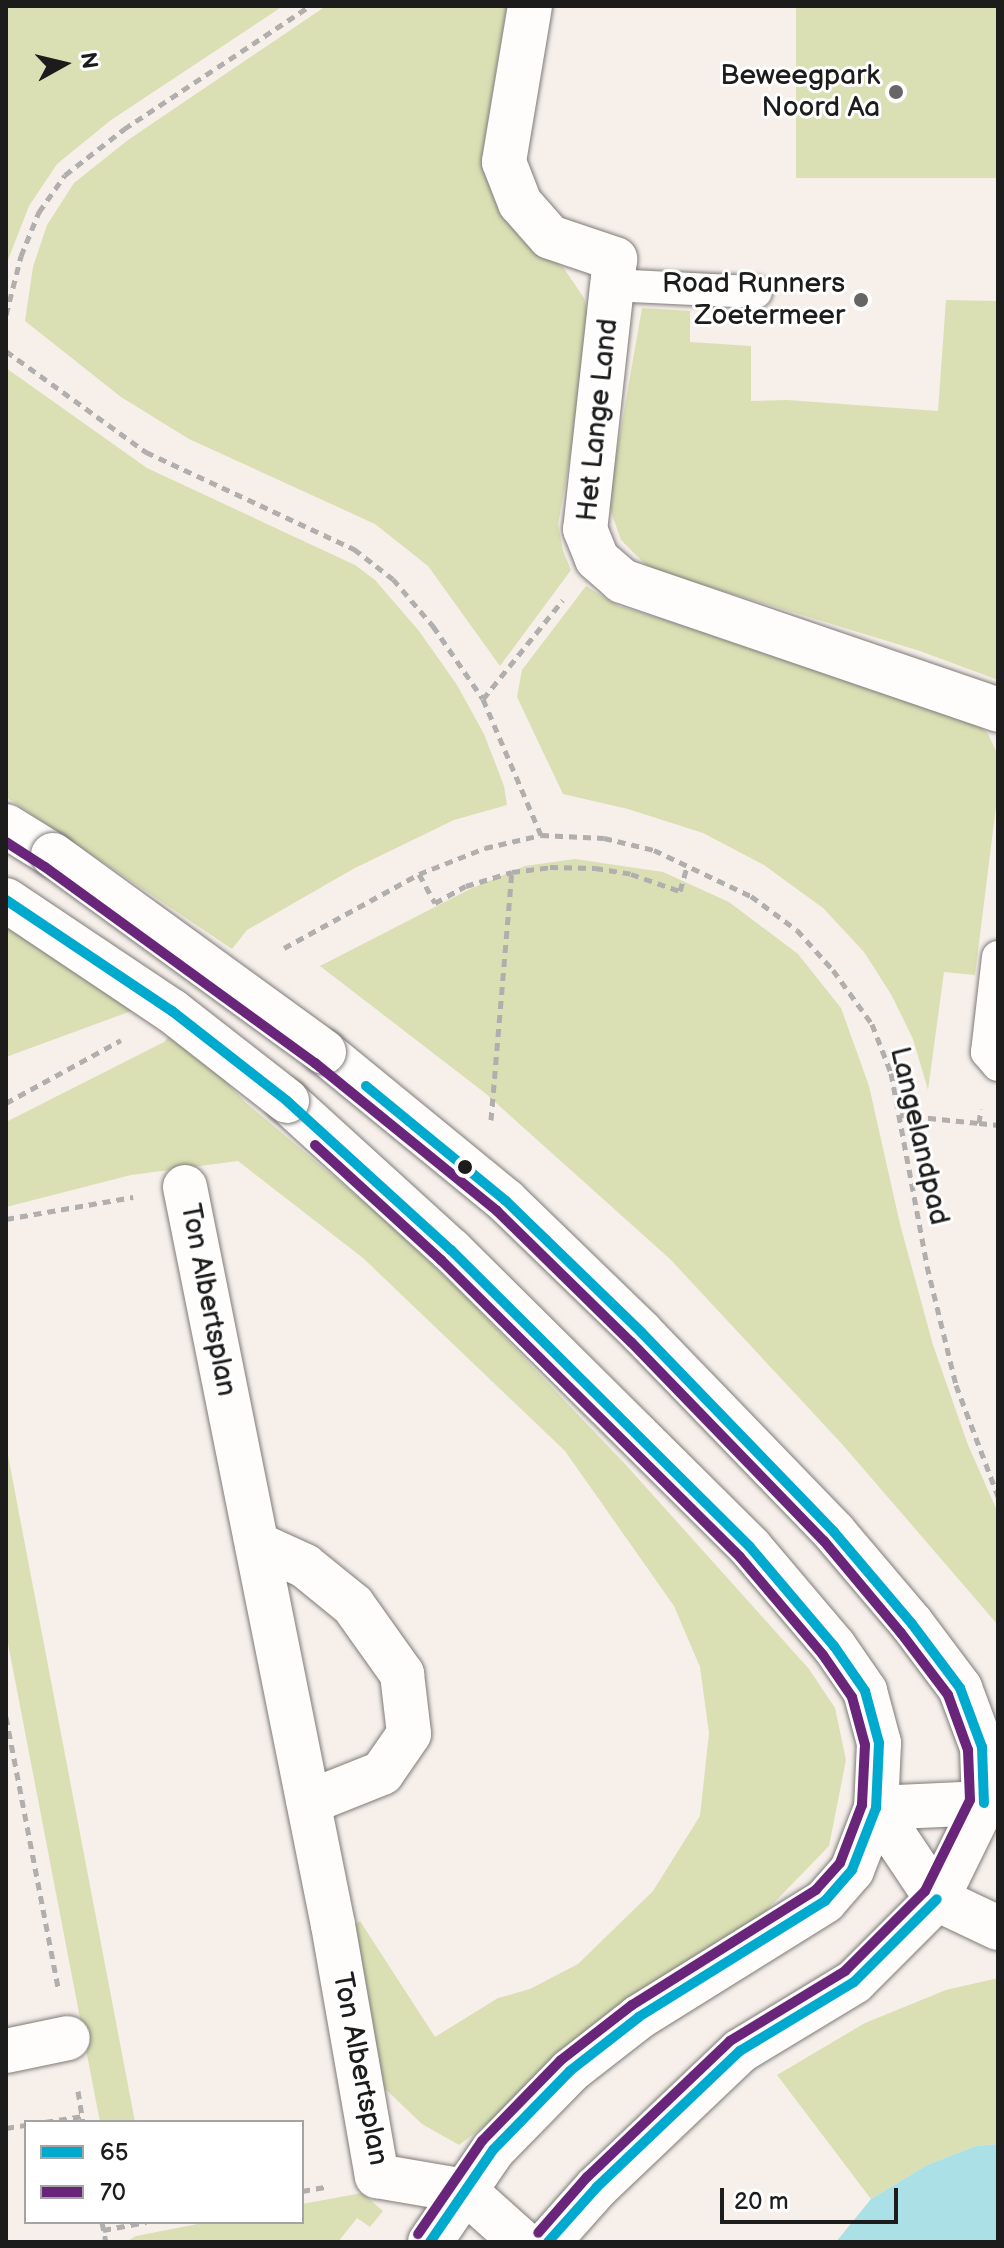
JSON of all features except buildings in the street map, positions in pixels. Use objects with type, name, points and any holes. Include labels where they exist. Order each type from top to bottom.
[{"type":"street","name":"Het Lange Land","points":[[530,6],[504,162],[520,203],[550,237],[615,259],[585,529],[597,559],[622,581],[998,710]]},
{"type":"street","points":[[6,826],[53,855],[324,1052],[506,1201],[641,1332],[834,1532],[912,1624],[960,1688],[982,1747],[991,1808],[937,1899],[854,1982],[740,2051],[607,2178],[548,2242]]},
{"type":"street","points":[[6,900],[172,1011],[287,1101],[507,1305],[750,1547],[834,1646],[865,1691],[879,1743],[876,1808],[852,1870],[825,1901],[639,2017],[570,2071],[493,2150],[430,2242]]},
{"type":"street","name":"Ton Albertsplan","points":[[185,1187],[309,1802],[377,2176],[465,2191]]},
{"type":"street","points":[[257,1544],[305,1566],[353,1605],[402,1674],[409,1734],[382,1773],[309,1802]]},
{"type":"street","points":[[876,1808],[991,1808]]},
{"type":"street","points":[[876,1808],[937,1899],[998,1928]]},
{"type":"street","points":[[6,2051],[68,2038]]},
{"type":"street","points":[[465,2191],[522,2242]]},
{"type":"lane","points":[[611,285],[756,292]]},
{"type":"lane","points":[[993,1059],[998,957]]},
{"type":"path","points":[[6,315],[21,256],[39,212],[65,175],[124,129],[310,6]]},
{"type":"path","points":[[6,351],[146,452],[354,549],[393,579],[433,626],[483,699],[541,835]]},
{"type":"path","points":[[483,699],[597,559]]},
{"type":"path","name":"Langelandpad","points":[[284,948],[419,874],[485,848],[541,835],[604,838],[654,850],[751,896],[797,930],[833,970],[872,1024],[891,1073],[927,1266],[953,1370],[998,1496]]},
{"type":"path","points":[[419,874],[435,903],[466,886],[512,872],[550,867],[595,868],[631,874],[680,891],[687,866]]},
{"type":"path","points":[[491,1120],[512,872]]},
{"type":"path","points":[[6,1103],[132,1034]]},
{"type":"path","points":[[979,1123],[993,1059]]},
{"type":"path","points":[[900,1115],[998,1125]]},
{"type":"path","name":"Ton Albertsplan","points":[[6,1219],[185,1187]]},
{"type":"path","points":[[6,1717],[83,2119]]},
{"type":"path","points":[[102,2224],[106,2242]]},
{"type":"path","points":[[103,2230],[135,2224]]},
{"type":"green space","points":[[6,6],[283,6],[111,120],[57,164],[29,206],[6,265]]},
{"type":"green space","points":[[326,6],[507,6],[485,138],[485,169],[504,215],[522,240],[563,267],[584,298],[592,330],[558,525],[563,551],[571,570],[500,666],[428,566],[375,524],[189,439],[121,397],[25,321],[33,267],[47,225],[74,183],[128,140]]},
{"type":"green space","name":"Beweegpark Noord Aa","points":[[796,6],[998,6],[998,178],[796,178]]},
{"type":"green space","points":[[946,300],[998,301],[998,680],[920,651],[664,573],[647,566],[621,540],[608,503],[642,308],[690,311],[690,342],[751,346],[751,401],[787,400],[938,411]]},
{"type":"green space","points":[[6,368],[147,468],[355,565],[375,580],[419,631],[457,685],[484,734],[504,786],[507,805],[454,820],[353,869],[247,930],[232,949],[6,797]]},
{"type":"green space","points":[[586,586],[618,606],[817,665],[971,718],[988,734],[997,753],[998,790],[975,975],[944,972],[928,1090],[913,1039],[892,996],[864,952],[823,908],[764,865],[703,833],[628,809],[563,794],[517,697],[522,670]]},
{"type":"green space","points":[[575,859],[663,872],[729,902],[798,954],[841,1008],[869,1086],[900,1224],[933,1345],[968,1445],[998,1513],[998,1625],[842,1444],[670,1259],[485,1093],[320,966],[470,889],[525,866]]},
{"type":"green space","points":[[6,928],[14,933],[145,1006],[6,1057]]},
{"type":"green space","points":[[176,1028],[245,1102],[378,1214],[462,1293],[626,1465],[809,1669],[835,1708],[846,1760],[829,1846],[762,1915],[459,2145],[422,2124],[379,2083],[346,1933],[360,1921],[435,2037],[498,1998],[530,1989],[578,1964],[653,1891],[700,1816],[709,1733],[700,1667],[674,1606],[565,1451],[363,1258],[238,1161],[131,1175],[6,1207],[6,1122],[164,1042]]},
{"type":"green space","points":[[6,1445],[135,2120],[100,2120],[6,1633]]},
{"type":"green space","points":[[998,1978],[998,2144],[976,2146],[927,2165],[871,2199],[777,2075],[865,2023],[946,1990]]},
{"type":"green space","points":[[362,2193],[383,2211],[370,2227],[357,2218],[338,2242],[126,2242],[136,2236],[198,2224],[304,2224],[304,2204]]},
{"type":"water","points":[[998,2144],[998,2242],[836,2242],[871,2199],[927,2165],[976,2146]]},
{"type":"transit line","name":"70","points":[[6,842],[315,1063],[497,1211],[631,1342],[824,1541],[948,1695],[968,1750],[970,1800],[925,1891],[845,1971],[730,2041],[587,2177],[538,2233]]},
{"type":"transit line","name":"65","points":[[6,900],[172,1011],[287,1101],[451,1250],[750,1547],[834,1646],[865,1691],[879,1743],[876,1808],[852,1870],[825,1901],[639,2017],[570,2071],[493,2150],[430,2242]]},
{"type":"transit line","name":"65","points":[[366,1086],[506,1201],[641,1332],[834,1532],[912,1624],[960,1688],[982,1747],[984,1803]]},
{"type":"transit line","name":"70","points":[[315,1145],[441,1260],[740,1557],[823,1655],[852,1697],[865,1745],[862,1805],[840,1863],[816,1890],[632,2005],[561,2060],[482,2141],[418,2234]]},
{"type":"transit line","name":"65","points":[[548,2242],[597,2187],[740,2051],[854,1982],[937,1899]]},
{"type":"place","name":"Beweegpark Noord Aa","points":[[896,92]]},
{"type":"place","name":"Road Runners Zoetermeer","points":[[861,300]]}]
